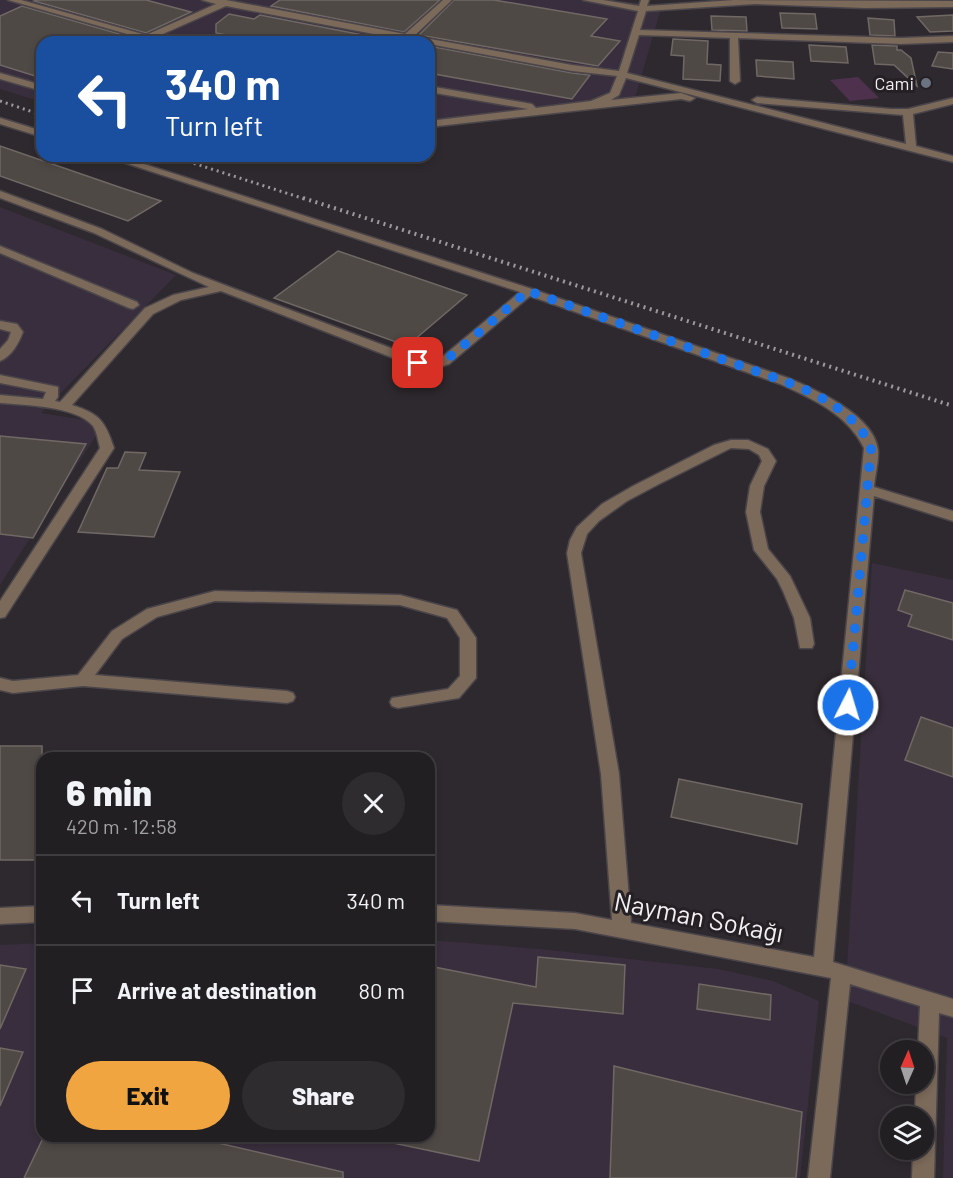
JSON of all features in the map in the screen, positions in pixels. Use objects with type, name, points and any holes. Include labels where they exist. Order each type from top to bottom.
[{"type":"street","points":[[14,0],[140,36]]},
{"type":"street","points":[[206,0],[230,2],[391,36]]},
{"type":"street","points":[[408,36],[448,0]]},
{"type":"street","points":[[587,0],[645,4],[755,1],[876,5],[953,4]]},
{"type":"street","points":[[152,36],[230,2]]},
{"type":"street","points":[[586,105],[611,97],[621,78],[645,4]]},
{"type":"street","points":[[636,32],[901,41],[953,39]]},
{"type":"street","points":[[734,37],[735,81]]},
{"type":"street","points":[[901,41],[953,46]]},
{"type":"street","points":[[435,44],[572,68],[733,102],[953,159]]},
{"type":"street","points":[[0,76],[36,86]]},
{"type":"street","points":[[621,78],[681,96],[953,167]]},
{"type":"street","points":[[435,89],[546,110]]},
{"type":"street","points":[[435,123],[681,96]]},
{"type":"street","points":[[733,102],[746,99],[859,110],[908,112],[953,101]]},
{"type":"street","points":[[908,112],[911,148]]},
{"type":"street","points":[[0,121],[36,133]]},
{"type":"street","points":[[129,162],[528,291],[784,381],[822,399],[848,416],[868,439],[871,448],[832,970],[819,1178]]},
{"type":"street","points":[[0,194],[89,227],[189,275],[429,365],[445,361],[528,291]]},
{"type":"street","points":[[0,249],[134,305]]},
{"type":"street","points":[[63,407],[149,311],[188,293],[223,288]]},
{"type":"street","points":[[0,325],[13,327],[17,332],[14,341],[0,357]]},
{"type":"street","points":[[0,379],[53,390],[52,397],[45,405]]},
{"type":"street","points":[[0,399],[77,410],[94,418],[102,431],[106,448],[0,613]]},
{"type":"street","points":[[622,930],[610,774],[574,553],[580,532],[591,521],[645,484],[722,447],[739,443],[758,447],[766,454],[769,461],[757,486],[753,512],[760,550],[791,591],[802,618],[806,644]]},
{"type":"street","points":[[867,490],[953,516]]},
{"type":"street","points":[[83,680],[117,635],[152,613],[215,596],[400,600],[452,614],[468,638],[468,678],[453,694],[398,702]]},
{"type":"street","points":[[0,684],[13,687],[83,680],[286,697]]},
{"type":"street","name":"Nayman Sokağı","points":[[435,913],[575,921],[832,970],[953,1008]]},
{"type":"street","points":[[0,916],[36,914]]},
{"type":"street","points":[[923,1178],[930,1001]]},
{"type":"shaded area","points":[[0,0],[608,0],[662,5],[635,98],[624,105],[435,128],[435,36],[36,36],[36,100],[0,89]]},
{"type":"shaded area","points":[[858,77],[879,98],[850,101],[830,80]]},
{"type":"shaded area","points":[[0,207],[176,275],[41,413],[104,423],[0,585]]},
{"type":"shaded area","points":[[872,563],[953,580],[953,1178],[943,1178],[947,1038],[845,1000]]},
{"type":"shaded area","points":[[435,940],[540,949],[718,969],[773,981],[819,1001],[800,1178],[0,1178],[0,945],[36,943],[36,1142],[435,1142]]},
{"type":"building","points":[[146,0],[191,12],[146,33],[34,1]]},
{"type":"building","points":[[280,0],[440,0],[404,32],[271,6]]},
{"type":"building","points":[[454,0],[494,0],[607,19],[591,36],[620,41],[598,66],[419,35]]},
{"type":"building","points":[[22,6],[127,36],[36,36],[35,76],[0,65],[0,16]]},
{"type":"building","points":[[780,13],[815,14],[817,29],[782,28]]},
{"type":"building","points":[[229,14],[254,19],[260,15],[368,36],[232,36],[216,33],[216,24]]},
{"type":"building","points":[[953,15],[953,31],[930,32],[917,17]]},
{"type":"building","points":[[711,16],[746,17],[747,31],[712,30]]},
{"type":"building","points":[[868,18],[894,20],[895,36],[870,35]]},
{"type":"building","points":[[673,39],[708,41],[707,64],[721,65],[720,81],[683,79],[684,56],[671,55]]},
{"type":"building","points":[[809,45],[846,47],[848,63],[811,61]]},
{"type":"building","points":[[872,45],[897,46],[897,50],[901,50],[911,58],[917,86],[894,65],[875,64]]},
{"type":"building","points":[[435,47],[590,75],[572,99],[435,74]]},
{"type":"building","points":[[938,52],[953,53],[953,69],[932,66]]},
{"type":"building","points":[[756,60],[793,62],[794,79],[757,76]]},
{"type":"building","points":[[0,146],[36,158],[36,162],[47,162],[161,201],[128,221],[0,176]]},
{"type":"building","points":[[338,251],[467,295],[407,346],[274,298]]},
{"type":"building","points":[[0,436],[86,444],[33,538],[0,534]]},
{"type":"building","points":[[125,452],[146,453],[139,470],[180,472],[154,537],[78,532],[107,468],[118,468]]},
{"type":"building","points":[[905,590],[953,603],[953,640],[908,626],[912,615],[898,610]]},
{"type":"building","points":[[921,717],[953,728],[953,777],[905,760]]},
{"type":"building","points":[[0,746],[42,746],[42,752],[36,752],[36,860],[0,860]]},
{"type":"building","points":[[679,779],[802,804],[797,844],[671,817]]},
{"type":"building","points":[[538,957],[625,965],[623,1014],[513,1003],[479,1161],[388,1142],[435,1142],[435,967],[536,987]]},
{"type":"building","points":[[0,965],[26,969],[0,1029]]},
{"type":"building","points":[[699,984],[771,995],[770,1020],[697,1009]]},
{"type":"building","points":[[0,1048],[23,1052],[0,1106]]},
{"type":"building","points":[[614,1066],[802,1112],[796,1178],[610,1178]]},
{"type":"building","points":[[41,1142],[214,1142],[343,1172],[343,1178],[24,1178]]},
{"type":"railway","points":[[0,101],[36,113]]},
{"type":"railway","points":[[190,162],[308,200]]},
{"type":"railway","points":[[303,198],[953,406]]},
{"type":"place","name":"Cami","points":[[926,83]]},
{"type":"route","points":[[418,363],[434,365],[445,361],[528,291],[801,387],[848,416],[862,430],[871,448],[848,705]]}]
